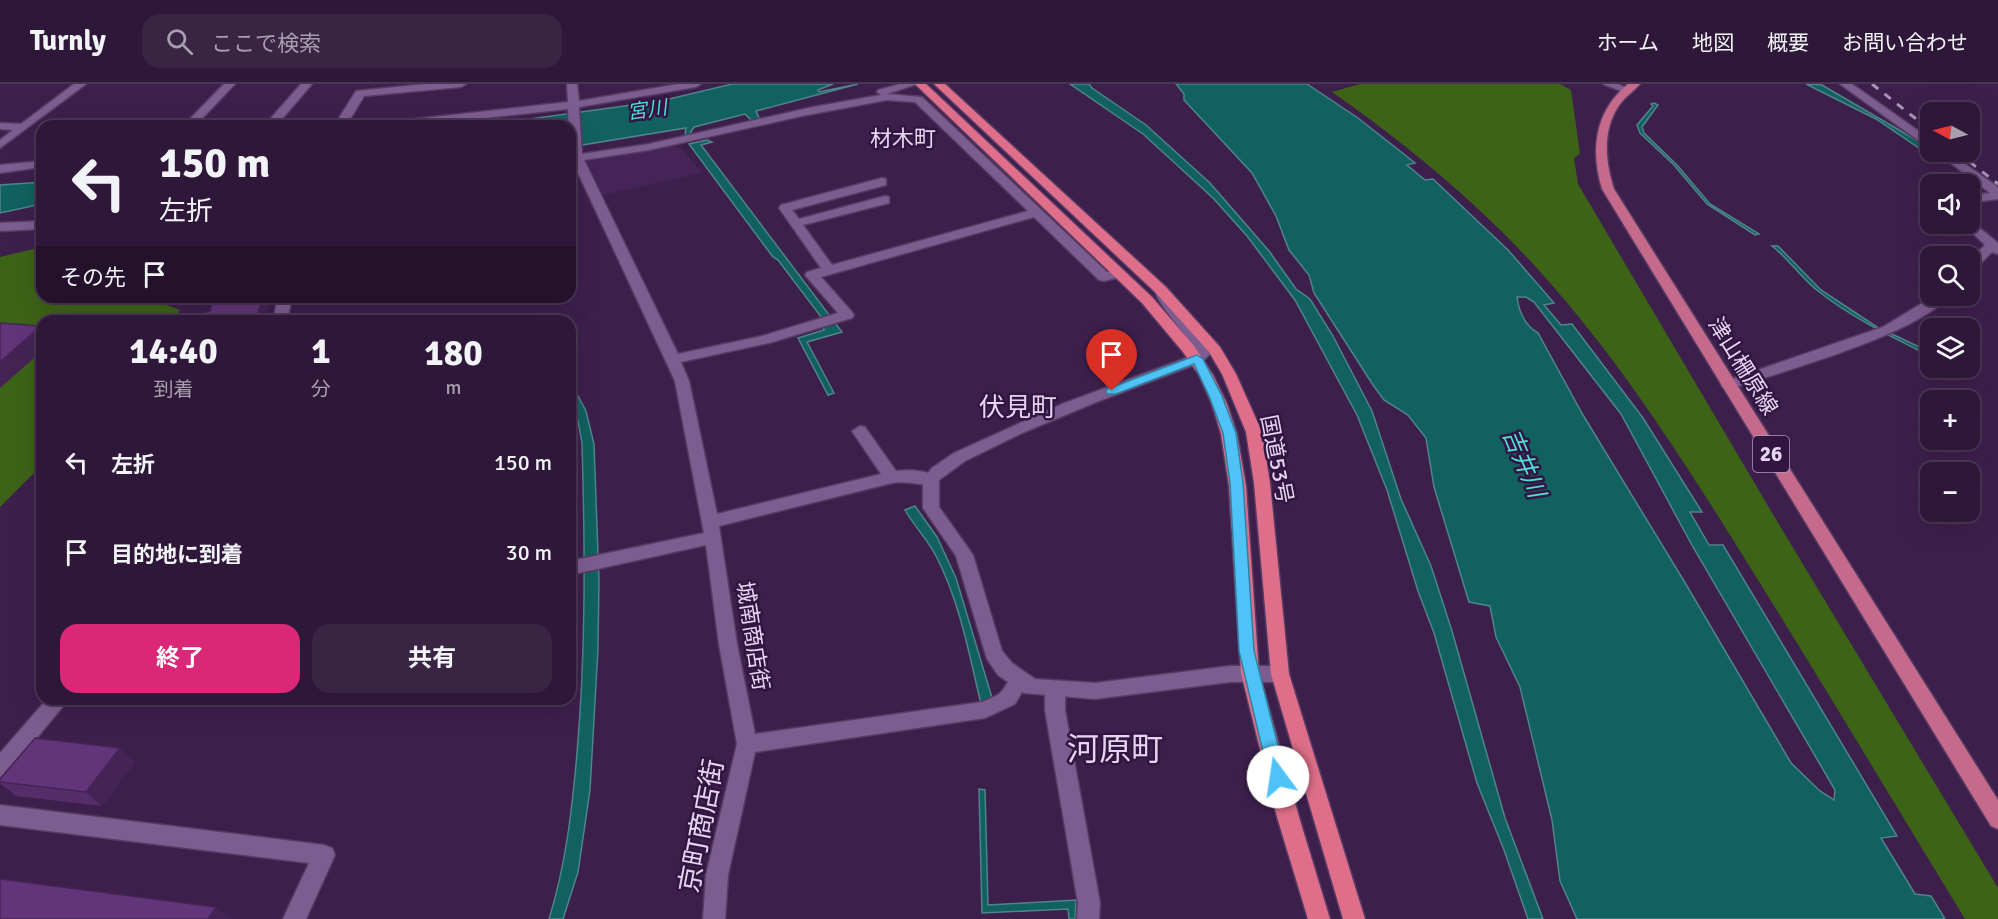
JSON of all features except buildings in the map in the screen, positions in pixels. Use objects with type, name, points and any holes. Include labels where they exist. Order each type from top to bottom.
[{"type":"highway","name":"国道53号","points":[[920,84],[1119,273],[1167,323],[1197,359],[1214,392],[1229,433],[1237,483],[1250,673],[1288,817],[1319,919]]},
{"type":"highway","name":"国道53号","points":[[939,84],[1161,290],[1215,350],[1237,389],[1254,432],[1263,483],[1280,674],[1354,919]]},
{"type":"main road","name":"津山柵原線","points":[[1630,87],[1614,105],[1604,124],[1599,157],[1608,189],[1641,246],[1998,819]]},
{"type":"street","points":[[0,146],[81,84]]},
{"type":"street","points":[[195,120],[230,84]]},
{"type":"street","points":[[275,120],[307,84]]},
{"type":"street","points":[[344,120],[360,93],[412,86],[461,84]]},
{"type":"street","points":[[572,84],[574,120]]},
{"type":"street","points":[[435,120],[574,105],[696,84]]},
{"type":"street","points":[[804,113],[912,84]]},
{"type":"street","points":[[1608,84],[1630,87]]},
{"type":"street","points":[[1845,84],[1920,137]]},
{"type":"street","points":[[576,158],[649,147],[887,97],[918,99],[1104,278],[1119,273]]},
{"type":"street","points":[[0,126],[23,127]]},
{"type":"street","points":[[1955,162],[1998,194]]},
{"type":"street","name":"城南商店街","points":[[576,164],[674,359],[682,381],[712,529],[747,744]]},
{"type":"street","points":[[3,168],[36,165]]},
{"type":"street","points":[[829,270],[785,208],[875,182],[894,211]]},
{"type":"street","points":[[1980,197],[1998,194]]},
{"type":"street","points":[[795,223],[885,200]]},
{"type":"street","points":[[674,359],[764,340],[847,315],[812,275],[1036,213]]},
{"type":"street","points":[[0,227],[36,225]]},
{"type":"street","points":[[1980,234],[1995,247],[1980,258]]},
{"type":"street","points":[[1161,290],[1166,303],[1200,345],[1203,354],[1197,359],[1034,420],[941,467],[931,479],[929,493],[931,508],[964,555],[994,654],[1005,669],[1032,687],[1095,691],[1250,673],[1280,674]]},
{"type":"street","points":[[1728,385],[1883,332],[1929,306]]},
{"type":"street","points":[[860,431],[892,477]]},
{"type":"street","points":[[576,566],[892,477],[904,475],[931,479]]},
{"type":"street","points":[[747,744],[985,710],[1008,698],[1019,680]]},
{"type":"street","points":[[1055,689],[1054,710],[1089,903],[1088,919]]},
{"type":"street","points":[[0,768],[54,705]]},
{"type":"street","name":"京町商店街","points":[[714,919],[717,875],[747,744]]},
{"type":"street","points":[[0,815],[324,855],[294,919]]},
{"type":"shaded area","points":[[672,146],[681,148],[702,173],[603,195],[587,162]]},
{"type":"green space","points":[[1360,84],[1560,84],[1571,90],[1580,154],[1574,158],[1578,184],[1998,888],[1998,919],[1965,919],[1807,658],[1692,475],[1627,380],[1592,334],[1556,289],[1476,207],[1406,147],[1332,92]]},
{"type":"green space","points":[[36,248],[36,303],[161,303],[180,310],[177,315],[36,315],[36,471],[0,507],[0,257]]},
{"type":"water","name":"宮川","points":[[732,84],[833,84],[818,90],[819,92],[858,84],[756,111],[760,120],[752,121],[745,114],[694,127],[689,135],[685,135],[686,128],[576,146],[576,120],[523,120],[661,101]]},
{"type":"water","points":[[1070,84],[1089,84],[1146,125],[1210,183],[1269,251],[1296,289],[1310,299],[1333,336],[1372,411],[1401,499],[1431,566],[1452,631],[1505,818],[1543,919],[1528,919],[1477,783],[1434,633],[1418,591],[1387,490],[1357,415],[1295,300],[1247,236],[1213,198],[1143,134]]},
{"type":"water","name":"吉井川","points":[[1176,84],[1307,84],[1358,118],[1415,163],[1407,165],[1425,180],[1433,179],[1508,250],[1554,303],[1544,305],[1561,325],[1572,324],[1643,418],[1702,512],[1690,512],[1709,545],[1723,545],[1897,836],[1881,838],[1915,894],[1931,896],[1945,919],[1577,919],[1560,881],[1552,820],[1520,687],[1496,637],[1490,606],[1469,602],[1434,487],[1426,438],[1408,415],[1384,400],[1373,385],[1314,293],[1309,275],[1289,250],[1276,216],[1252,173],[1184,100],[1184,94]],"holes":[[[1517,297],[1526,297],[1534,302],[1621,414],[1693,547],[1835,790],[1834,800],[1820,791],[1791,763],[1583,415],[1538,333],[1523,318]]]},
{"type":"water","points":[[1806,84],[1822,85],[1920,142],[1920,148],[1876,119]]},
{"type":"water","points":[[1654,103],[1658,105],[1642,127],[1644,133],[1677,165],[1710,204],[1759,234],[1755,235],[1707,204],[1673,164],[1640,133],[1637,125]]},
{"type":"water","points":[[707,140],[712,142],[701,145],[842,332],[807,342],[834,393],[828,395],[798,338],[824,330],[822,318],[778,260],[773,257],[689,144]]},
{"type":"water","points":[[36,182],[36,205],[0,213],[0,185]]},
{"type":"water","points":[[1772,246],[1778,246],[1821,290],[1877,327],[1920,347],[1920,351],[1844,310],[1812,286]]},
{"type":"water","points":[[576,392],[586,411],[594,444],[599,581],[598,649],[590,790],[578,872],[563,919],[549,919],[560,878],[570,816],[582,676],[584,560],[582,443]]},
{"type":"water","points":[[915,506],[937,537],[956,578],[993,701],[981,704],[963,628],[944,574],[933,550],[905,510]]},
{"type":"water","points":[[979,789],[985,790],[988,905],[1076,900],[1075,919],[1069,919],[1068,909],[982,913]]},
{"type":"railway","points":[[1872,84],[1920,122]]},
{"type":"railway","points":[[1970,162],[1998,184]]},
{"type":"district","name":"材木町","points":[[903,138]]},
{"type":"district","name":"伏見町","points":[[1018,408]]},
{"type":"district","name":"河原町","points":[[1115,749]]},
{"type":"route","points":[[1112,391],[1197,359],[1221,407],[1229,433],[1237,483],[1250,673],[1278,777]]}]
